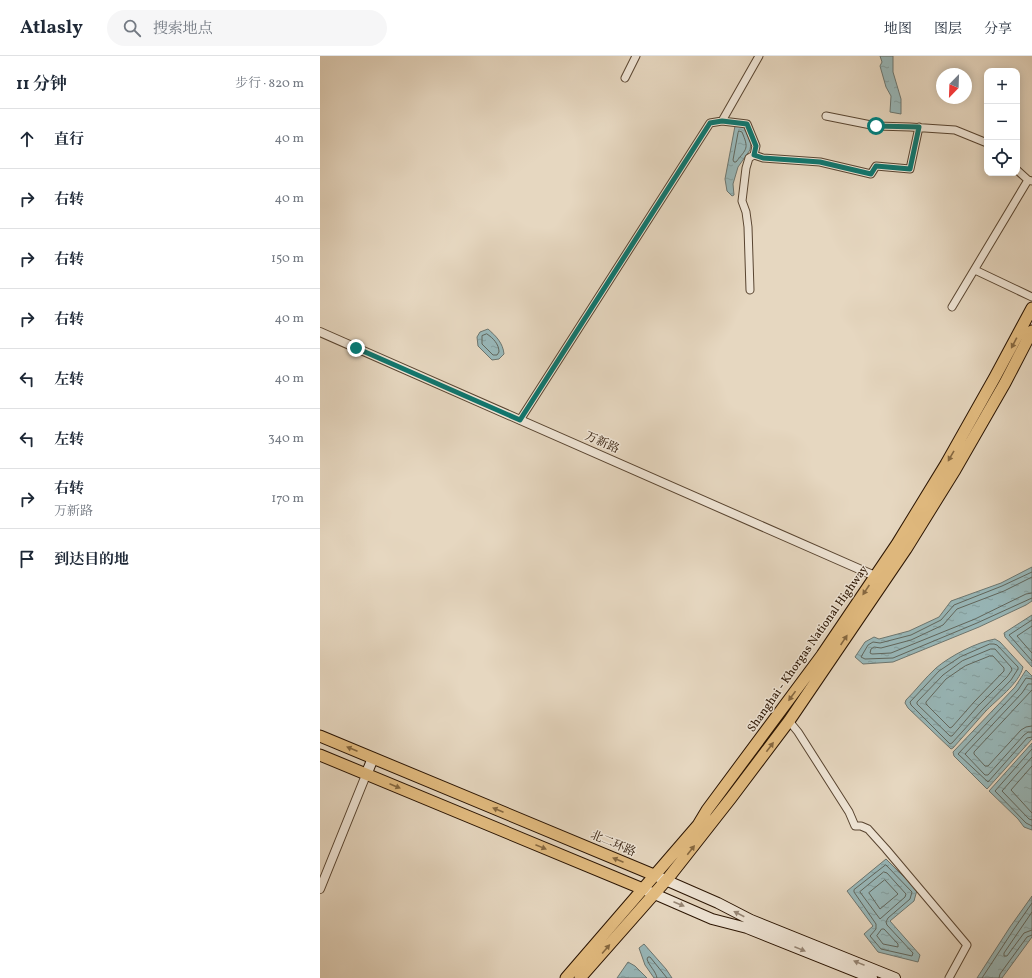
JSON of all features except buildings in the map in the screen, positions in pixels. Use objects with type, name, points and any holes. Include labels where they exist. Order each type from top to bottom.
[{"type":"main road","name":"Shanghai - Khorgas National Highway","points":[[566,978],[698,825],[707,810],[822,655],[875,576],[946,464],[996,377],[1032,308]]},
{"type":"main road","name":"Shanghai - Khorgas National Highway","points":[[580,978],[666,880],[727,804],[789,721],[906,549],[955,470],[1005,383],[1032,331]]},
{"type":"main road","name":"北二环路","points":[[320,736],[666,880],[718,903],[751,920],[895,978]]},
{"type":"main road","points":[[320,755],[712,919],[748,928],[872,978]]},
{"type":"main road","points":[[366,774],[373,758]]},
{"type":"street","points":[[625,78],[636,56]]},
{"type":"street","points":[[722,121],[759,56]]},
{"type":"street","points":[[826,116],[876,126],[955,130],[984,142]]},
{"type":"street","points":[[520,420],[710,123],[722,121],[747,124],[756,146],[754,155],[749,158],[746,168],[742,201],[746,212],[748,227],[750,290]]},
{"type":"street","points":[[754,155],[763,158],[820,162],[871,174],[876,166],[910,169],[919,127]]},
{"type":"street","points":[[952,308],[1030,181],[1020,173]]},
{"type":"street","points":[[975,270],[1032,297]]},
{"type":"street","name":"万新路","points":[[320,332],[875,576]]},
{"type":"street","points":[[789,721],[798,732],[845,805],[856,826],[861,826],[873,834],[967,945],[949,978]]},
{"type":"street","points":[[320,890],[366,774]]},
{"type":"water","points":[[880,56],[893,56],[893,72],[901,99],[901,114],[890,112],[891,96],[886,87],[880,66],[882,62]]},
{"type":"water","points":[[735,126],[744,127],[751,143],[750,150],[738,167],[733,184],[734,195],[732,196],[727,191],[725,179]]},
{"type":"water","points":[[488,329],[501,343],[504,354],[499,359],[492,360],[478,346],[477,337],[480,332]]},
{"type":"water","points":[[1032,567],[1032,601],[1026,605],[979,627],[893,662],[863,664],[855,657],[865,642],[874,637],[879,639],[909,631],[939,617],[951,601],[1001,583]]},
{"type":"water","points":[[1032,615],[1032,667],[1005,637],[1004,633]]},
{"type":"water","points":[[995,639],[1000,642],[1023,667],[1021,673],[1012,686],[985,712],[951,749],[908,708],[905,703],[906,700],[942,663],[972,646]]},
{"type":"water","points":[[1026,670],[1032,676],[1032,739],[987,789],[954,756],[953,752],[1015,687]]},
{"type":"water","points":[[1032,743],[1032,830],[1024,827],[1018,819],[989,791]]},
{"type":"water","points":[[886,859],[917,890],[914,901],[890,921],[920,955],[918,962],[878,952],[864,934],[873,926],[847,891]]},
{"type":"water","points":[[1032,896],[1032,937],[1002,978],[977,978],[1010,927]]},
{"type":"water","points":[[644,944],[672,978],[654,978],[645,965],[639,948]]},
{"type":"water","points":[[628,962],[635,966],[647,978],[617,978]]},
{"type":"route","points":[[356,348],[520,420],[710,123],[722,121],[747,124],[756,146],[754,155],[763,158],[820,162],[871,174],[876,166],[910,169],[919,127],[876,126]]}]
